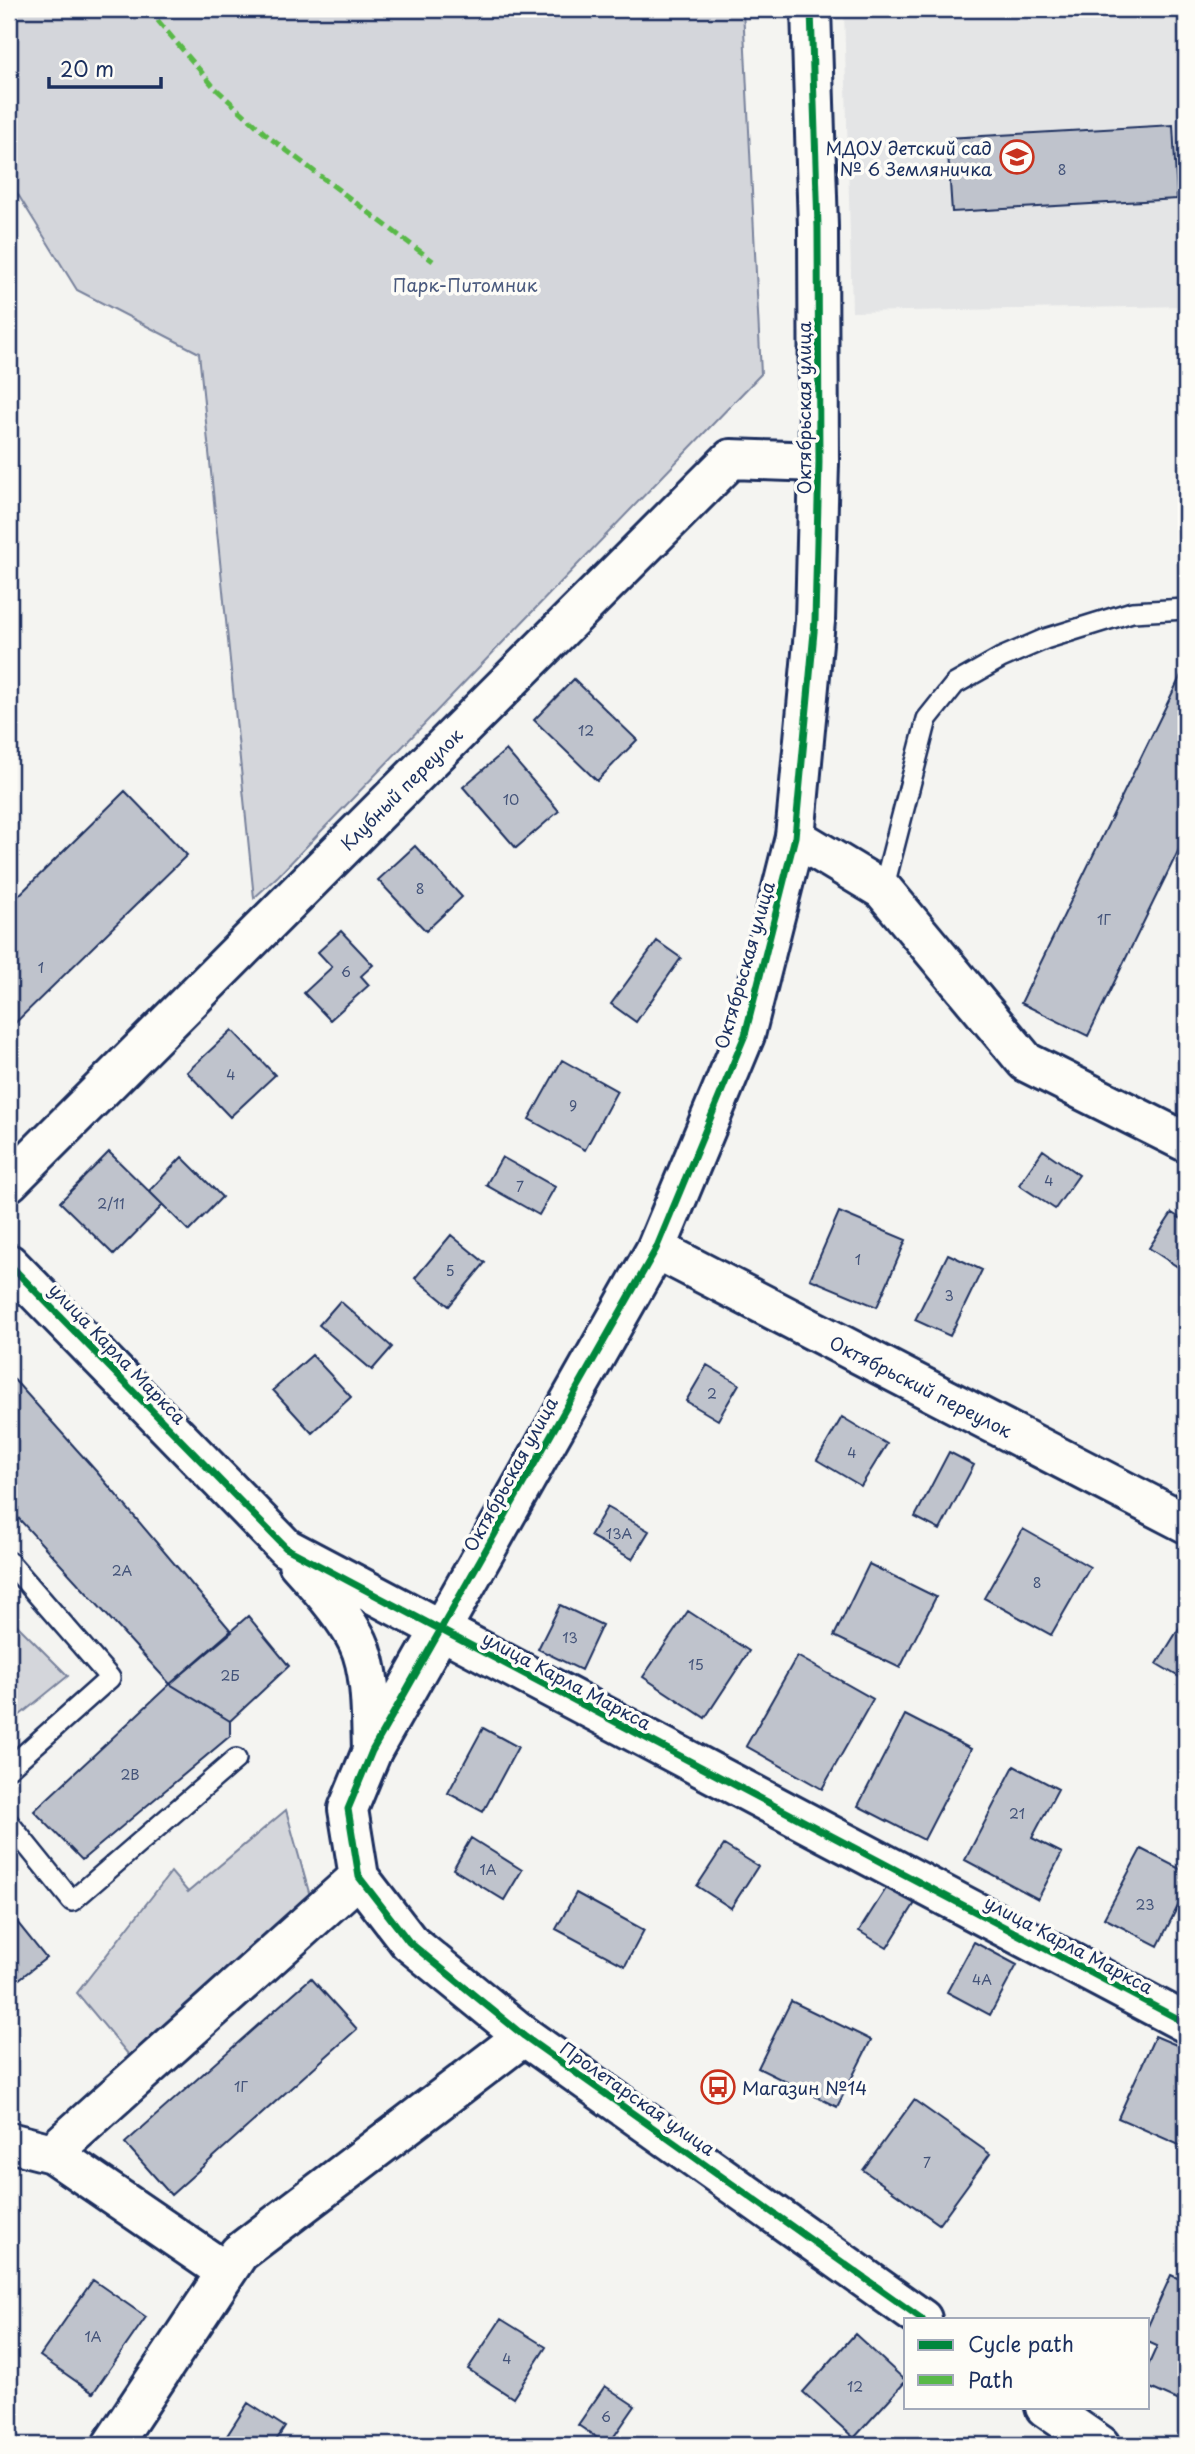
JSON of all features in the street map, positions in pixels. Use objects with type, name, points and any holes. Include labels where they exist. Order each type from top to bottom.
[{"type":"street","name":"Октябрьская улица","points":[[359,1877],[348,1809],[372,1751],[656,1249],[745,1035],[795,837],[816,621],[819,461],[818,215],[811,9]]},
{"type":"street","name":"Клубный переулок","points":[[9,1182],[731,459],[819,461]]},
{"type":"street","points":[[795,837],[883,890],[1026,1062],[1186,1142]]},
{"type":"street","name":"Октябрьский переулок","points":[[656,1249],[1186,1523]]},
{"type":"street","name":"улица Карла Маркса","points":[[9,1264],[286,1548],[1186,2023]]},
{"type":"street","points":[[286,1548],[324,1593],[358,1643],[370,1691],[372,1751]]},
{"type":"street","points":[[52,2153],[359,1877]]},
{"type":"street","name":"Пролетарская улица","points":[[359,1877],[409,1942],[524,2036],[921,2318]]},
{"type":"street","points":[[112,2445],[239,2253],[524,2036]]},
{"type":"street","points":[[9,2142],[52,2153],[226,2272]]},
{"type":"street","points":[[1046,2408],[1100,2445]]},
{"type":"lane","points":[[883,890],[927,719],[955,684],[1001,658],[1045,639],[1132,612],[1186,609]]},
{"type":"lane","points":[[9,1562],[110,1678],[9,1768]]},
{"type":"lane","points":[[9,1824],[72,1901],[236,1759]]},
{"type":"shaded area","name":"МДОУ детский сад № 6 Земляничка","points":[[844,9],[1186,9],[1186,306],[852,312]]},
{"type":"green space","name":"Парк-Питомник","points":[[9,9],[743,9],[761,374],[254,898],[199,353],[77,290],[9,180]]},
{"type":"green space","points":[[9,1617],[68,1676],[9,1724]]},
{"type":"green space","points":[[286,1810],[310,1896],[133,2060],[77,1993],[171,1872],[188,1892]]},
{"type":"building","points":[[1173,125],[1177,199],[952,212],[947,138]]},
{"type":"building","points":[[1186,665],[1186,835],[1088,1036],[1021,1003]]},
{"type":"building","points":[[574,679],[637,740],[597,781],[534,720]]},
{"type":"building","points":[[506,750],[559,811],[516,848],[463,787]]},
{"type":"building","points":[[125,791],[187,855],[9,1029],[9,905]]},
{"type":"building","points":[[415,846],[462,897],[426,931],[378,880]]},
{"type":"building","points":[[341,931],[373,965],[361,976],[369,985],[330,1020],[304,993],[332,967],[318,952]]},
{"type":"building","points":[[657,941],[681,958],[636,1022],[611,1004]]},
{"type":"building","points":[[232,1030],[275,1075],[230,1117],[187,1072]]},
{"type":"building","points":[[562,1060],[617,1091],[585,1150],[529,1119]]},
{"type":"building","points":[[1043,1150],[1079,1175],[1055,1209],[1019,1185]]},
{"type":"building","points":[[109,1152],[163,1205],[114,1255],[60,1202]]},
{"type":"building","points":[[182,1157],[222,1197],[189,1231],[149,1191]]},
{"type":"building","points":[[502,1157],[555,1187],[539,1215],[486,1185]]},
{"type":"building","points":[[839,1212],[906,1240],[877,1307],[810,1279]]},
{"type":"building","points":[[1172,1213],[1186,1222],[1186,1254],[1178,1267],[1149,1248]]},
{"type":"building","points":[[451,1235],[485,1263],[449,1306],[415,1278]]},
{"type":"building","points":[[948,1254],[982,1270],[950,1336],[915,1320]]},
{"type":"building","points":[[340,1301],[392,1347],[372,1370],[319,1325]]},
{"type":"building","points":[[312,1355],[351,1397],[312,1433],[273,1390]]},
{"type":"building","points":[[707,1365],[739,1384],[718,1420],[686,1401]]},
{"type":"building","points":[[9,1374],[96,1471],[232,1632],[170,1684],[9,1508]]},
{"type":"building","points":[[842,1417],[887,1444],[861,1486],[817,1460]]},
{"type":"building","points":[[949,1452],[974,1465],[940,1530],[915,1517]]},
{"type":"building","points":[[607,1507],[649,1531],[632,1559],[590,1536]]},
{"type":"building","points":[[1023,1529],[1090,1567],[1051,1635],[984,1598]]},
{"type":"building","points":[[869,1564],[936,1597],[900,1668],[834,1636]]},
{"type":"building","points":[[560,1605],[602,1625],[581,1670],[538,1649]]},
{"type":"building","points":[[688,1611],[749,1651],[705,1718],[643,1677]]},
{"type":"building","points":[[248,1616],[289,1666],[230,1721],[170,1684]]},
{"type":"building","points":[[1186,1617],[1186,1681],[1157,1664]]},
{"type":"building","points":[[797,1656],[873,1699],[822,1789],[746,1746]]},
{"type":"building","points":[[170,1684],[230,1721],[230,1736],[82,1860],[34,1811]]},
{"type":"building","points":[[905,1715],[971,1749],[924,1840],[858,1806]]},
{"type":"building","points":[[483,1728],[518,1747],[483,1812],[448,1793]]},
{"type":"building","points":[[1014,1766],[1058,1789],[1032,1838],[1062,1853],[1038,1899],[965,1860]]},
{"type":"building","points":[[471,1838],[522,1870],[504,1900],[453,1869]]},
{"type":"building","points":[[724,1845],[758,1866],[731,1908],[697,1886]]},
{"type":"building","points":[[1141,1849],[1186,1872],[1186,1890],[1158,1946],[1104,1918]]},
{"type":"building","points":[[887,1887],[915,1903],[887,1948],[859,1931]]},
{"type":"building","points":[[576,1893],[644,1930],[625,1966],[556,1929]]},
{"type":"building","points":[[9,1912],[46,1958],[9,1987]]},
{"type":"building","points":[[974,1942],[1017,1965],[990,2015],[947,1992]]},
{"type":"building","points":[[311,1978],[357,2029],[171,2195],[125,2143]]},
{"type":"building","points":[[791,2001],[871,2040],[837,2107],[758,2068]]},
{"type":"building","points":[[1155,2036],[1186,2049],[1186,2148],[1118,2118]]},
{"type":"building","points":[[914,2100],[990,2154],[939,2224],[863,2170]]},
{"type":"building","points":[[1171,2275],[1186,2282],[1186,2404],[1150,2388],[1150,2362],[1157,2346],[1150,2343],[1150,2322]]},
{"type":"building","points":[[93,2280],[146,2317],[93,2393],[40,2356]]},
{"type":"building","points":[[501,2319],[546,2347],[513,2398],[468,2369]]},
{"type":"building","points":[[855,2334],[904,2379],[904,2383],[854,2438],[803,2392]]},
{"type":"building","points":[[605,2386],[635,2406],[608,2445],[578,2425]]},
{"type":"building","points":[[248,2403],[285,2427],[273,2445],[221,2445]]},
{"type":"marked path","points":[[148,9],[215,88],[270,138],[433,261]]},
{"type":"cycle path","points":[[811,9],[818,227],[819,462],[815,621],[795,837],[745,1035],[656,1249],[372,1751],[348,1809],[359,1877],[409,1942],[524,2036],[921,2318]]},
{"type":"cycle path","points":[[9,1264],[286,1548],[1186,2023]]},
{"type":"place","name":"МДОУ детский сад № 6 Земляничка","points":[[1017,157]]},
{"type":"place","name":"Магазин №14","points":[[718,2087]]}]
